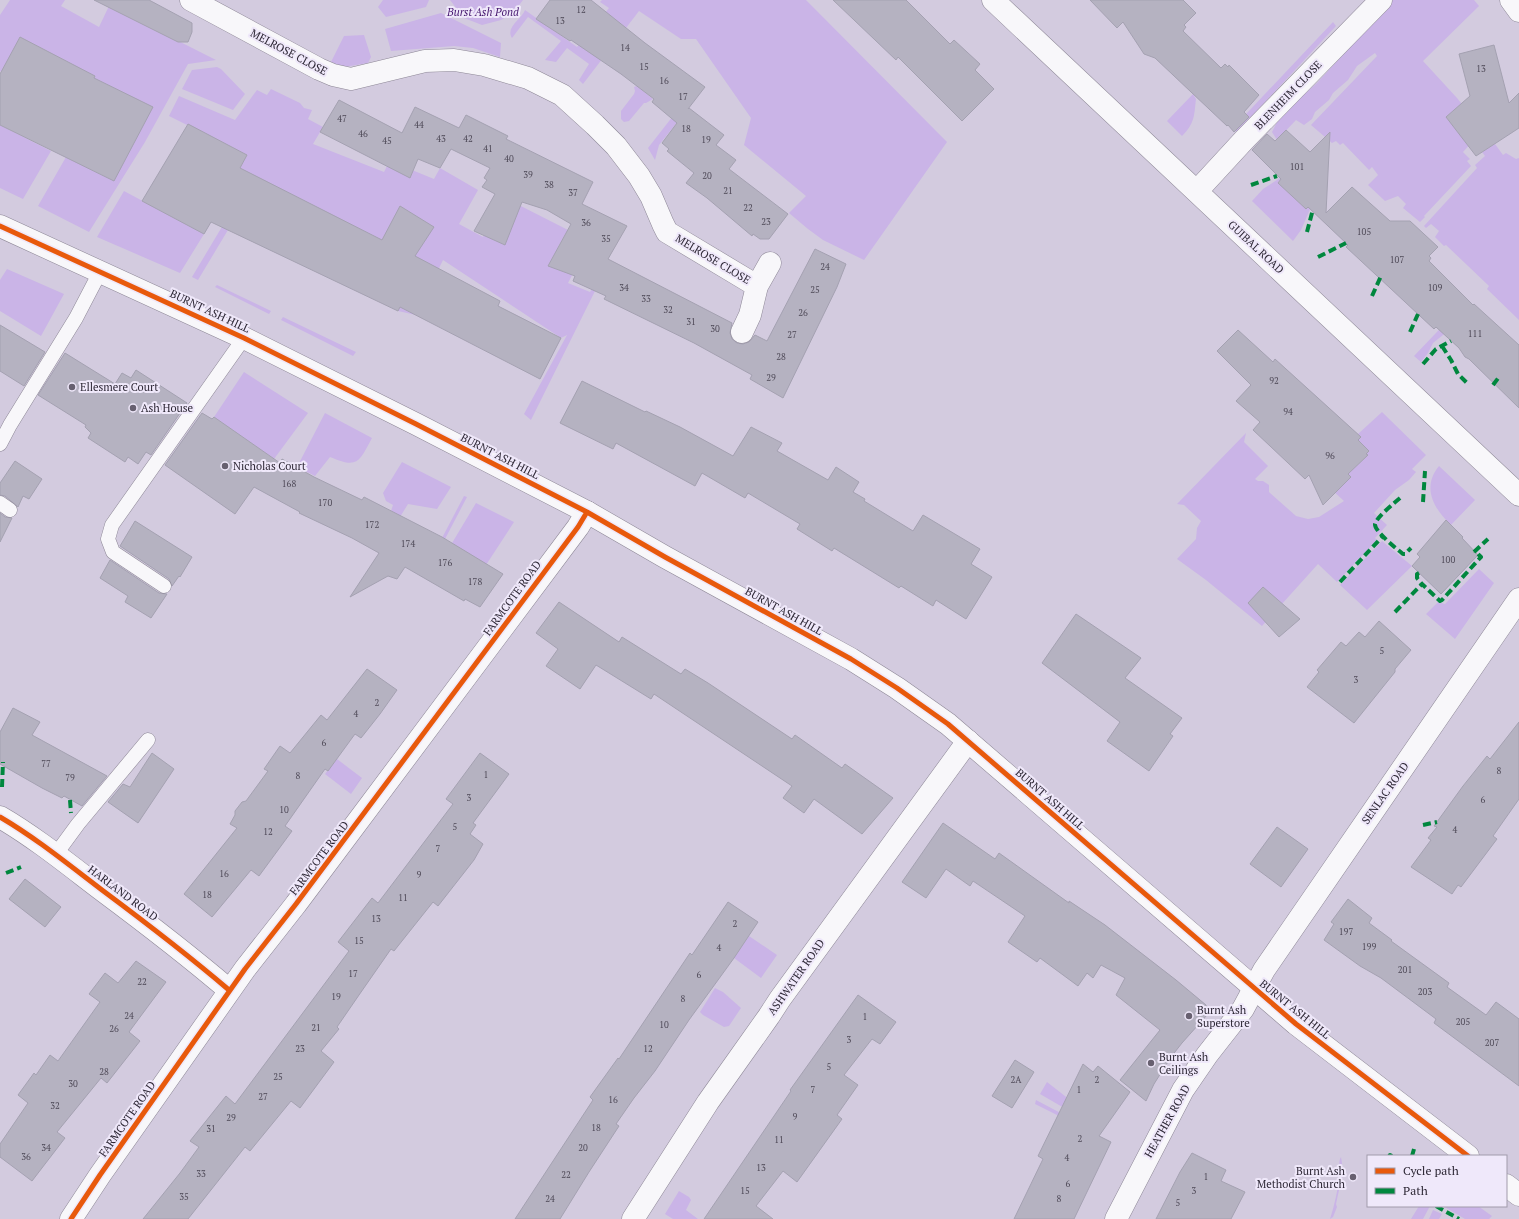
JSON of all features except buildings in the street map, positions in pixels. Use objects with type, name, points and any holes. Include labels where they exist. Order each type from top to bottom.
[{"type":"street","name":"MELROSE CLOSE","points":[[191,0],[319,69],[351,80],[425,61],[454,60],[484,65],[528,78],[562,95],[596,125],[616,146],[639,176],[652,196],[662,224],[667,232],[757,286]]},
{"type":"street","name":"GUIBAL ROAD","points":[[993,0],[1519,495]]},
{"type":"street","name":"BLENHEIM CLOSE","points":[[1196,191],[1381,0]]},
{"type":"street","points":[[1511,0],[1519,11]]},
{"type":"street","name":"BURNT ASH HILL","points":[[0,226],[244,338],[416,424],[587,512],[665,557],[850,659],[934,714],[968,741],[1302,1029],[1467,1155]]},
{"type":"street","name":"MELROSE CLOSE","points":[[742,332],[750,315],[757,286],[770,262]]},
{"type":"street","name":"FARMCOTE ROAD","points":[[71,1219],[244,969],[296,904],[430,726],[578,527],[587,512]]},
{"type":"street","name":"SENLAC ROAD","points":[[1254,988],[1264,970],[1519,599]]},
{"type":"street","name":"ASHWATER ROAD","points":[[633,1219],[708,1102],[769,1016],[780,998],[968,741]]},
{"type":"street","name":"HARLAND ROAD","points":[[0,818],[14,825],[56,854],[149,925],[229,990]]},
{"type":"street","name":"HEATHER ROAD","points":[[1116,1219],[1183,1090],[1207,1055],[1243,1009],[1254,988]]},
{"type":"street","points":[[1507,1186],[1519,1195]]},
{"type":"lane","points":[[0,444],[10,425],[76,318],[100,272]]},
{"type":"lane","points":[[164,586],[113,552],[108,539],[112,525],[244,338]]},
{"type":"lane","points":[[56,854],[78,824],[148,740]]},
{"type":"green space","points":[[10,0],[65,0],[61,6],[99,27],[109,6],[216,60],[188,64],[145,142],[89,232],[38,206],[66,157],[102,175],[116,147],[92,81],[94,76],[20,37],[2,72],[0,71],[0,15]]},
{"type":"green space","points":[[383,0],[429,0],[426,7],[386,17],[378,7]]},
{"type":"green space","name":"Burst Ash Pond","points":[[450,0],[523,0],[513,13],[501,20],[482,25],[464,18]]},
{"type":"green space","points":[[602,0],[806,0],[947,142],[864,260],[823,240],[789,213],[806,196],[744,145],[751,118],[696,39],[681,39],[639,11],[583,84],[579,80],[589,64],[567,48],[556,62],[545,60],[561,41],[528,17],[512,38],[510,34],[512,27],[525,10],[577,47],[609,8],[600,2]]},
{"type":"green space","points":[[1393,0],[1474,0],[1479,6],[1423,61],[1457,98],[1483,130],[1463,152],[1470,159],[1467,161],[1471,166],[1420,222],[1403,208],[1406,204],[1398,196],[1385,201],[1368,185],[1378,175],[1372,167],[1369,170],[1343,143],[1340,145],[1336,141],[1332,143],[1311,125],[1377,56],[1375,53],[1357,66],[1348,80],[1315,112],[1312,119],[1304,125],[1296,120],[1277,140],[1272,132],[1277,122],[1317,83]]},
{"type":"green space","points":[[441,13],[501,43],[500,57],[473,48],[454,46],[391,51],[385,29]]},
{"type":"green space","points":[[1333,22],[1336,26],[1237,132],[1232,129]]},
{"type":"green space","points":[[364,35],[371,57],[368,63],[344,67],[331,62],[344,36]]},
{"type":"green space","points":[[217,67],[221,69],[245,94],[233,110],[182,89],[192,70]]},
{"type":"green space","points":[[637,86],[653,99],[644,103],[629,121],[624,122],[621,119],[621,111],[634,94],[634,87]]},
{"type":"green space","points":[[271,89],[300,103],[304,108],[312,110],[308,119],[323,127],[313,144],[384,172],[387,166],[412,170],[434,179],[440,168],[478,190],[459,224],[483,237],[503,197],[568,230],[558,247],[581,258],[568,283],[590,292],[593,287],[595,291],[531,420],[524,414],[567,335],[561,338],[443,260],[416,315],[398,311],[423,262],[228,230],[198,280],[192,277],[232,210],[235,178],[247,155],[169,116],[179,96],[235,120],[257,90],[267,95]]},
{"type":"green space","points":[[1193,94],[1196,99],[1192,123],[1182,136],[1167,121]]},
{"type":"green space","points":[[673,116],[679,120],[659,145],[655,160],[648,148]]},
{"type":"green space","points":[[0,125],[51,151],[23,199],[0,188]]},
{"type":"green space","points":[[1495,144],[1503,155],[1506,153],[1516,159],[1519,158],[1519,320],[1487,289],[1489,286],[1446,245],[1444,246],[1435,237],[1439,231],[1431,224],[1426,228],[1424,226],[1477,168],[1475,165],[1485,156],[1482,152]]},
{"type":"green space","points":[[1280,178],[1281,179],[1278,183],[1306,209],[1309,205],[1311,207],[1301,230],[1293,241],[1252,201],[1263,189]]},
{"type":"green space","points":[[124,191],[204,234],[180,273],[97,237]]},
{"type":"green space","points":[[7,269],[64,294],[41,336],[0,311],[0,280]]},
{"type":"green space","points":[[217,285],[271,311],[269,314],[215,287]]},
{"type":"green space","points":[[1456,312],[1448,330],[1433,343],[1421,362],[1414,356]]},
{"type":"green space","points":[[283,317],[356,352],[353,356],[281,320]]},
{"type":"green space","points":[[244,372],[308,413],[274,459],[214,417]]},
{"type":"green space","points":[[1382,412],[1426,455],[1412,469],[1416,472],[1409,480],[1395,490],[1374,513],[1387,525],[1375,538],[1377,540],[1337,582],[1318,564],[1262,626],[1206,580],[1177,559],[1196,539],[1197,528],[1201,521],[1184,505],[1177,504],[1246,433],[1244,442],[1268,466],[1255,479],[1258,481],[1263,481],[1269,485],[1269,492],[1296,516],[1308,519],[1319,517],[1344,501],[1332,490],[1351,477],[1348,474],[1367,456],[1366,454],[1368,451],[1358,440],[1361,437],[1358,434]]},
{"type":"green space","points":[[325,413],[372,438],[364,453],[357,461],[352,463],[339,461],[330,457],[315,476],[297,467]]},
{"type":"green space","points":[[402,462],[451,487],[437,509],[408,504],[400,517],[391,511],[393,505],[386,501],[383,493]]},
{"type":"green space","points":[[1439,466],[1475,500],[1449,527],[1449,523],[1434,503],[1430,489],[1434,474]]},
{"type":"green space","points":[[464,496],[467,497],[445,539],[442,538]]},
{"type":"green space","points":[[476,503],[514,522],[486,565],[452,543]]},
{"type":"green space","points":[[1382,541],[1412,566],[1367,610],[1340,585]]},
{"type":"green space","points":[[1479,569],[1494,583],[1455,639],[1426,614],[1438,602],[1445,604]]},
{"type":"green space","points":[[337,759],[362,778],[351,794],[325,774]]},
{"type":"green space","points":[[749,936],[777,955],[761,978],[734,958]]},
{"type":"green space","points":[[715,988],[723,992],[741,1008],[729,1026],[724,1027],[700,1012]]},
{"type":"green space","points":[[1047,1082],[1093,1118],[1090,1123],[1040,1094]]},
{"type":"green space","points":[[1036,1100],[1087,1127],[1085,1129],[1035,1104]]},
{"type":"green space","points":[[1341,1157],[1342,1176],[1336,1204],[1337,1207],[1333,1217],[1330,1219],[1337,1190]]},
{"type":"green space","points":[[679,1191],[689,1197],[691,1200],[686,1210],[698,1219],[673,1219],[665,1214]]},
{"type":"green space","points":[[1418,1207],[1429,1207],[1423,1219],[1411,1219]]},
{"type":"green space","points":[[1445,1207],[1479,1207],[1492,1216],[1489,1219],[1465,1219]]},
{"type":"green space","points":[[1433,1210],[1442,1214],[1439,1219],[1429,1219]]},
{"type":"marked path","points":[[1251,185],[1277,176]]},
{"type":"marked path","points":[[1307,232],[1313,209]]},
{"type":"marked path","points":[[1318,257],[1346,243]]},
{"type":"marked path","points":[[1372,296],[1381,276]]},
{"type":"marked path","points":[[1410,332],[1418,314]]},
{"type":"marked path","points":[[1423,364],[1436,349],[1451,341]]},
{"type":"marked path","points":[[1442,346],[1458,374],[1469,385]]},
{"type":"marked path","points":[[1493,385],[1499,377]]},
{"type":"marked path","points":[[1423,502],[1425,471]]},
{"type":"marked path","points":[[1400,498],[1382,514],[1375,524],[1382,536],[1403,554],[1411,548]]},
{"type":"marked path","points":[[1340,582],[1383,536]]},
{"type":"marked path","points":[[1474,552],[1488,539]]},
{"type":"marked path","points":[[1395,612],[1422,584],[1440,601],[1442,600],[1481,557],[1475,551]]},
{"type":"marked path","points":[[1419,573],[1417,574],[1417,578],[1422,584]]},
{"type":"marked path","points":[[2,787],[3,762]]},
{"type":"marked path","points":[[70,800],[71,813]]},
{"type":"marked path","points":[[1423,825],[1437,822]]},
{"type":"marked path","points":[[6,873],[21,867]]},
{"type":"marked path","points":[[1412,1155],[1414,1149]]},
{"type":"marked path","points":[[1438,1207],[1459,1219]]},
{"type":"cycle path","points":[[0,226],[244,338],[587,512],[665,557],[851,659],[897,688],[948,724],[1296,1024],[1467,1155]]},
{"type":"cycle path","points":[[71,1219],[100,1175],[245,969],[296,904],[578,527],[587,512]]},
{"type":"cycle path","points":[[0,817],[65,861],[198,964],[229,990]]},
{"type":"place","name":"Ellesmere Court","points":[[72,387]]},
{"type":"place","name":"Ash House","points":[[133,408]]},
{"type":"place","name":"Nicholas Court","points":[[225,466]]},
{"type":"place","name":"Burnt Ash Superstore","points":[[1189,1016]]},
{"type":"place","name":"Burnt Ash Ceilings","points":[[1151,1063]]},
{"type":"place","name":"Burnt Ash Methodist Church","points":[[1353,1177]]}]
